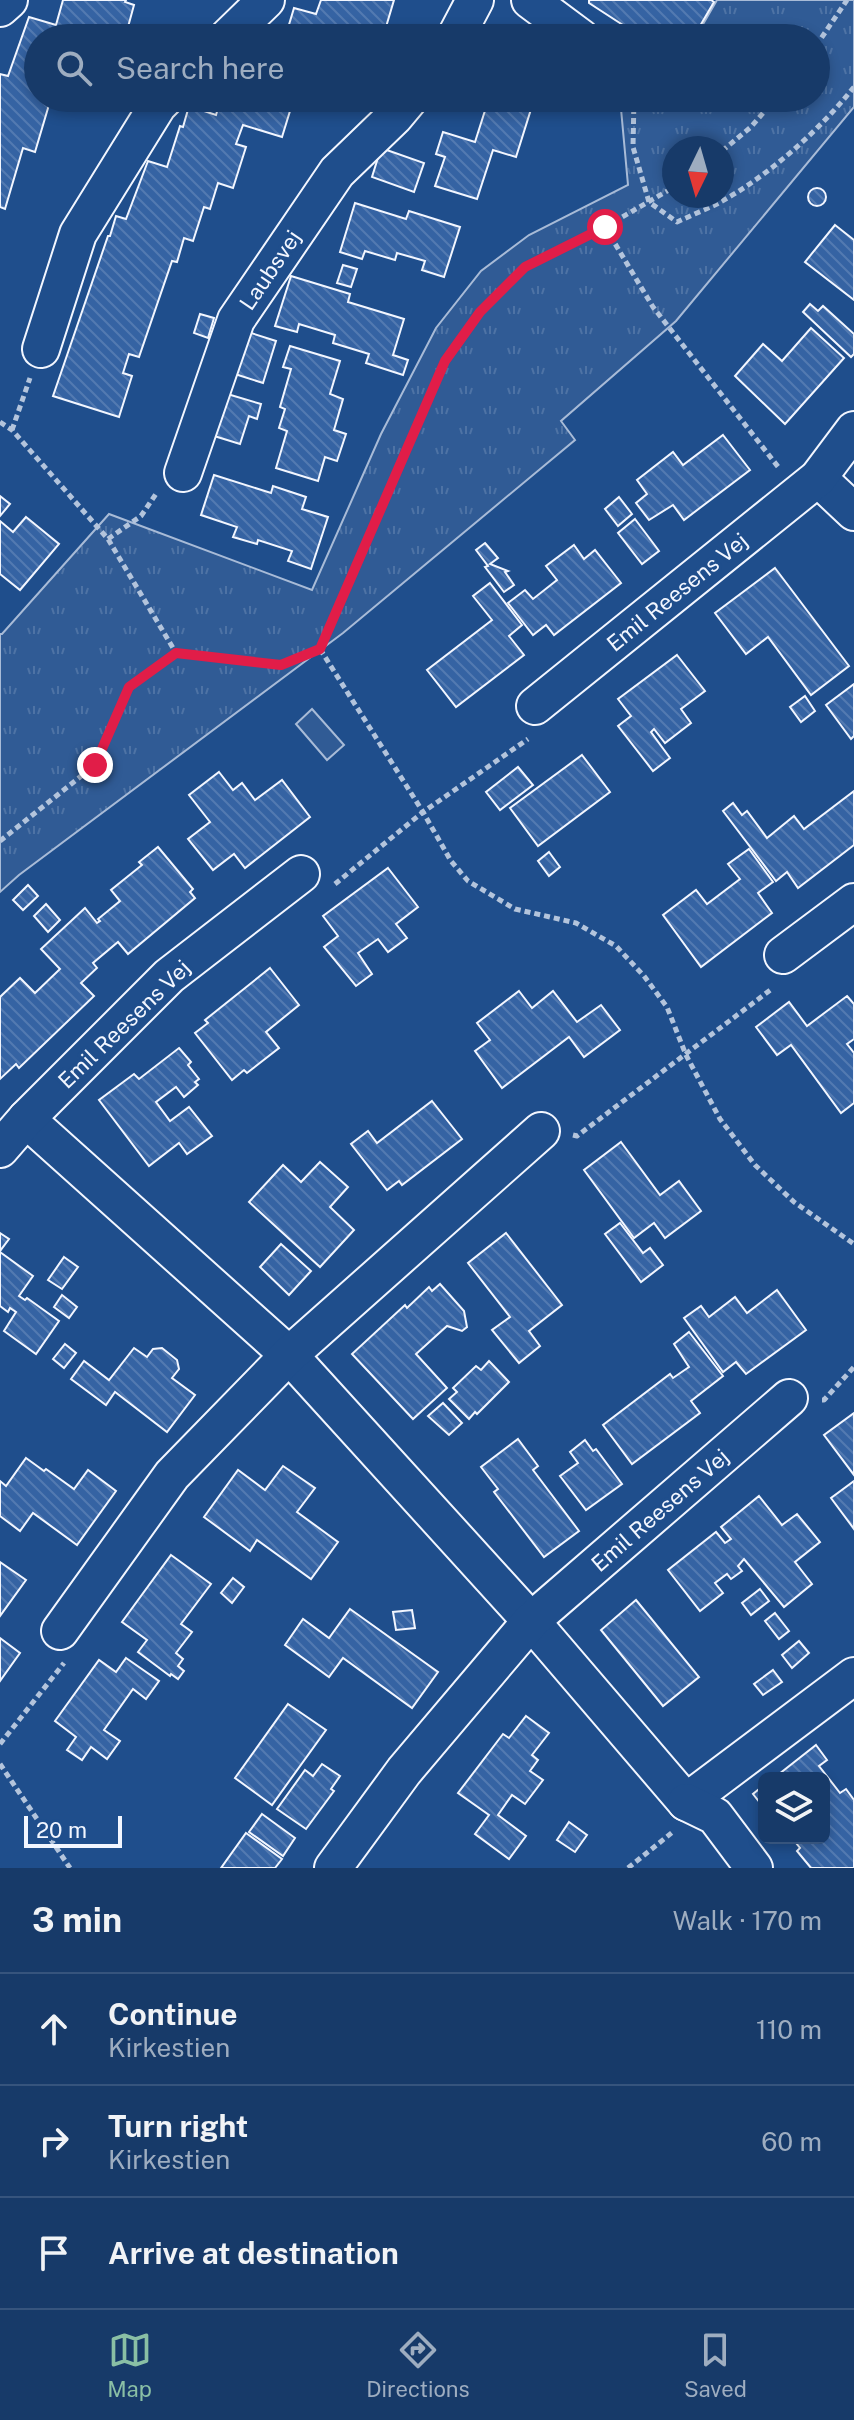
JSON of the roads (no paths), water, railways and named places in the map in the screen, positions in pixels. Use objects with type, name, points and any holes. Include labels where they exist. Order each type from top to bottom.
[{"type":"street","points":[[0,8],[9,0]]},
{"type":"street","points":[[241,24],[266,0]]},
{"type":"street","points":[[462,24],[475,0]]},
{"type":"street","points":[[530,0],[562,24]]},
{"type":"street","points":[[41,349],[78,234],[154,112]]},
{"type":"street","name":"Laubsvej","points":[[183,473],[236,320],[337,172],[398,112]]},
{"type":"street","name":"Emil Reesens Vej","points":[[535,706],[809,486],[854,430]]},
{"type":"street","points":[[809,486],[854,512]]},
{"type":"street","name":"Emil Reesens Vej","points":[[0,1149],[169,976],[301,874]]},
{"type":"street","points":[[783,955],[854,902]]},
{"type":"street","points":[[26,1119],[289,1355],[531,1621],[686,1802],[715,1816],[754,1868]]},
{"type":"street","points":[[60,1631],[172,1475],[289,1355],[541,1131]]},
{"type":"street","name":"Emil Reesens Vej","points":[[333,1868],[404,1771],[531,1621],[789,1398]]},
{"type":"street","points":[[686,1802],[854,1676]]}]
